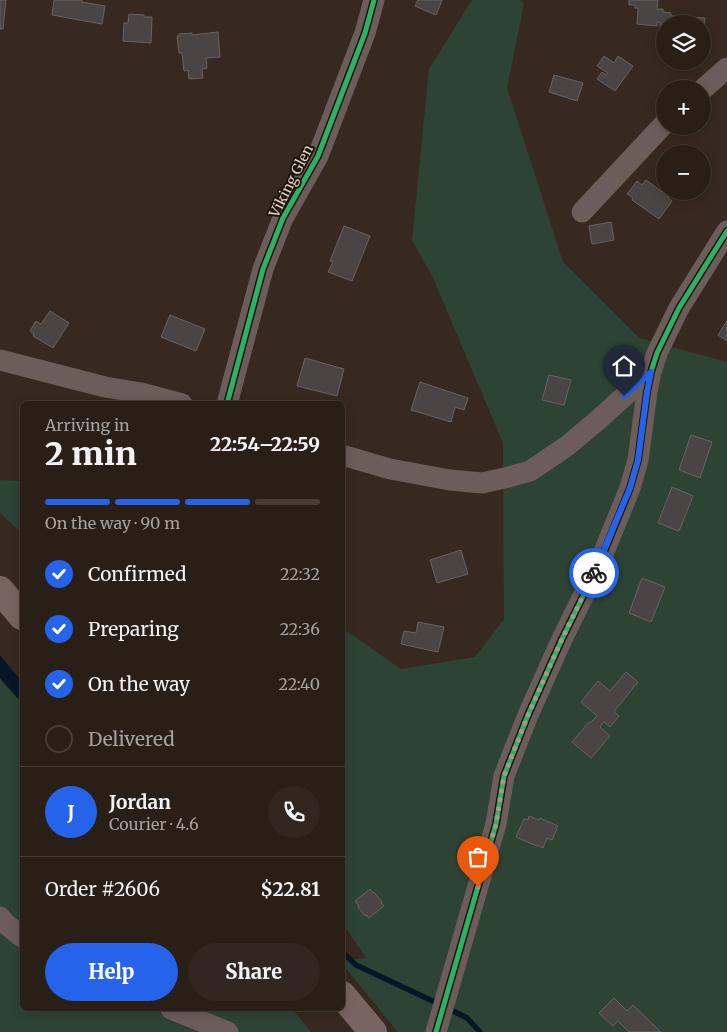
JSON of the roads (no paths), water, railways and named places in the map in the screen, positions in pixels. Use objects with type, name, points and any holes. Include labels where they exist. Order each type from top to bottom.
[{"type":"main road","points":[[0,590],[20,614]]},
{"type":"main road","points":[[345,999],[373,1032]]},
{"type":"street","name":"Viking Glen","points":[[228,401],[263,269],[283,218],[318,156],[365,33],[374,0]]},
{"type":"street","points":[[711,82],[727,68]]},
{"type":"street","points":[[582,212],[656,132]]},
{"type":"street","points":[[437,1029],[496,824],[504,776],[528,715],[562,639],[599,564],[630,488],[638,460],[647,392],[657,353],[679,308],[727,231]]},
{"type":"street","points":[[0,360],[104,387],[141,393],[171,401]]},
{"type":"street","points":[[345,455],[390,468],[450,480],[482,483],[509,477],[530,471],[567,446],[651,372]]},
{"type":"street","points":[[0,917],[20,935]]},
{"type":"street","points":[[176,1011],[228,1032]]},
{"type":"water","points":[[0,655],[20,680],[20,701],[0,678]]},
{"type":"waterway","points":[[345,955],[356,965],[439,1004]]},
{"type":"waterway","points":[[447,1008],[467,1018],[480,1032]]}]
